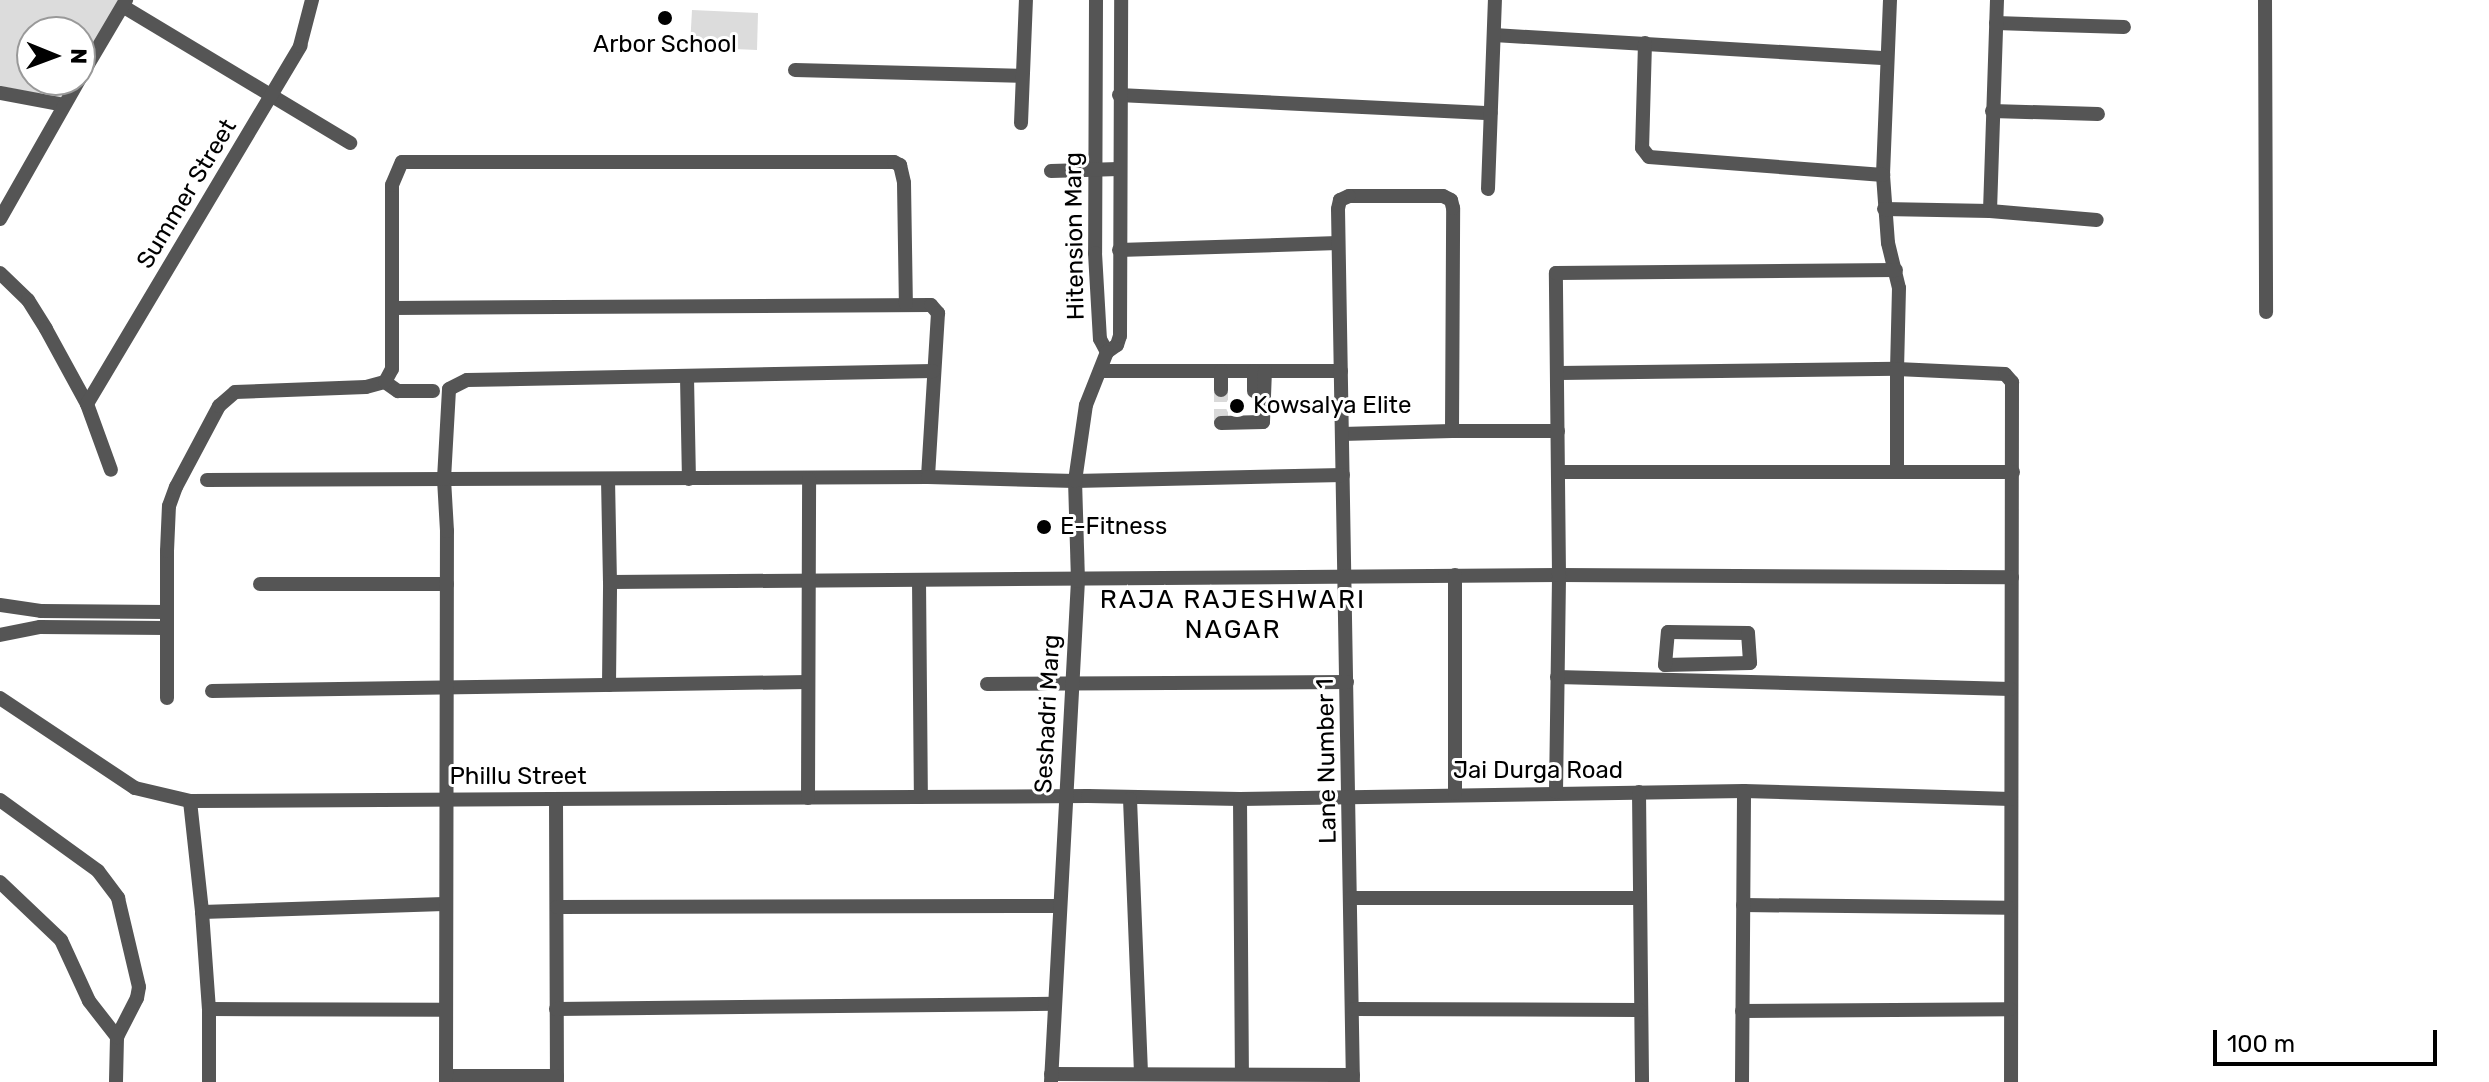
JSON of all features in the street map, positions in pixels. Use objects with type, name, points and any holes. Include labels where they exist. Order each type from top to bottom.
[{"type":"street","name":"Summer Street","points":[[87,404],[300,46],[312,0]]},
{"type":"street","points":[[1021,123],[1026,0]]},
{"type":"street","name":"Hitension Marg","points":[[1096,0],[1098,320],[1100,339],[1107,352],[1117,345],[1120,336],[1121,0]]},
{"type":"street","points":[[1488,189],[1495,0]]},
{"type":"street","points":[[1890,0],[1883,175],[1884,209],[1899,288],[1897,472]]},
{"type":"street","points":[[1990,211],[1997,0]]},
{"type":"street","points":[[2265,0],[2266,312]]},
{"type":"street","points":[[96,52],[125,4],[350,143]]},
{"type":"street","points":[[1996,23],[2124,27]]},
{"type":"street","points":[[1494,35],[1886,58]]},
{"type":"street","points":[[1645,43],[1642,148],[1649,157],[1883,175]]},
{"type":"street","points":[[795,70],[1022,76]]},
{"type":"street","points":[[0,93],[64,105]]},
{"type":"street","points":[[1119,95],[1491,113]]},
{"type":"street","points":[[0,219],[70,96]]},
{"type":"street","points":[[1992,111],[2098,114]]},
{"type":"street","points":[[167,698],[169,506],[186,464],[226,397],[247,391],[366,387],[385,382],[392,369],[392,185],[397,167],[412,160],[894,162],[900,165],[904,183],[906,304]]},
{"type":"street","points":[[1051,171],[1119,169]]},
{"type":"street","name":"Lane Number 1","points":[[1353,1078],[1338,243],[1340,200],[1365,196],[1443,196],[1451,200],[1452,431]]},
{"type":"street","points":[[1884,209],[1990,211],[2097,220]]},
{"type":"street","points":[[1119,250],[1338,243]]},
{"type":"street","points":[[1556,792],[1559,373],[1556,273],[1896,270]]},
{"type":"street","points":[[0,273],[28,300],[87,404],[111,470]]},
{"type":"street","points":[[392,308],[931,305],[937,309],[928,477]]},
{"type":"street","name":"Seshadri Marg","points":[[1051,1078],[1078,581],[1075,481],[1086,405],[1107,352]]},
{"type":"street","points":[[1559,373],[1897,369],[2005,374],[2012,382],[2011,1082]]},
{"type":"street","points":[[556,799],[557,1079],[446,1079],[444,800],[447,584],[444,479],[447,395],[459,381],[933,371]]},
{"type":"street","points":[[1100,371],[1341,371]]},
{"type":"street","points":[[1221,371],[1221,390]]},
{"type":"street","points":[[1254,391],[1260,371]]},
{"type":"street","points":[[1221,423],[1263,422],[1260,371]]},
{"type":"street","points":[[687,377],[689,479]]},
{"type":"street","points":[[385,382],[398,391],[433,391]]},
{"type":"street","points":[[1342,434],[1558,431]]},
{"type":"street","points":[[1559,472],[2013,472]]},
{"type":"street","points":[[207,480],[928,477],[1075,481],[1343,475]]},
{"type":"street","points":[[608,479],[609,685]]},
{"type":"street","points":[[808,798],[809,479]]},
{"type":"street","points":[[610,582],[1078,581],[1455,575],[2012,577]]},
{"type":"street","points":[[1455,575],[1455,793]]},
{"type":"street","points":[[919,580],[921,797]]},
{"type":"street","points":[[260,584],[447,584]]},
{"type":"street","points":[[0,605],[41,611],[167,612]]},
{"type":"street","points":[[0,635],[40,627],[167,628]]},
{"type":"street","points":[[1667,632],[1749,633],[1749,665],[1708,666],[1664,663],[1667,632]]},
{"type":"street","points":[[1680,665],[1680,681]]},
{"type":"street","points":[[1707,681],[1708,666]]},
{"type":"street","points":[[1733,682],[1734,666]]},
{"type":"street","points":[[1557,677],[2011,689]]},
{"type":"street","points":[[212,691],[808,682]]},
{"type":"street","points":[[987,684],[1347,682]]},
{"type":"street","name":"Phillu Street","points":[[0,698],[135,788],[190,801],[1066,796]]},
{"type":"street","points":[[1742,1082],[1744,791]]},
{"type":"street","name":"Jai Durga Road","points":[[1066,796],[1240,799],[1455,793],[1744,791],[2011,799]]},
{"type":"street","points":[[1639,792],[1642,1082]]},
{"type":"street","points":[[1130,799],[1141,1073]]},
{"type":"street","points":[[1240,799],[1242,1072]]},
{"type":"street","points":[[0,800],[98,871],[118,898],[139,987],[117,1037],[116,1082]]},
{"type":"street","points":[[190,801],[209,1009],[209,1082]]},
{"type":"street","points":[[0,882],[43,919],[61,940],[89,1001],[117,1037]]},
{"type":"street","points":[[1351,898],[1638,898]]},
{"type":"street","points":[[202,912],[444,904]]},
{"type":"street","points":[[1743,905],[2009,908]]},
{"type":"street","points":[[557,907],[1060,906]]},
{"type":"street","points":[[556,1009],[815,1009],[1054,1004]]},
{"type":"street","points":[[209,1009],[445,1010]]},
{"type":"street","points":[[1354,1009],[1639,1010]]},
{"type":"street","points":[[1742,1011],[2010,1009]]},
{"type":"street","points":[[1051,1078],[1242,1072],[1353,1078]]},
{"type":"shaded area","points":[[0,0],[119,0],[96,39],[96,16],[16,16],[16,89],[0,86]]},
{"type":"shaded area","points":[[692,10],[758,13],[757,50],[690,47]]},
{"type":"tunnel","points":[[1221,390],[1221,423]]},
{"type":"place","name":"Arbor School","points":[[665,18]]},
{"type":"place","name":"Kowsalya Elite","points":[[1237,406]]},
{"type":"place","name":"E-Fitness","points":[[1044,527]]},
{"type":"district","name":"RAJA RAJESHWARI NAGAR","points":[[1233,615]]}]
